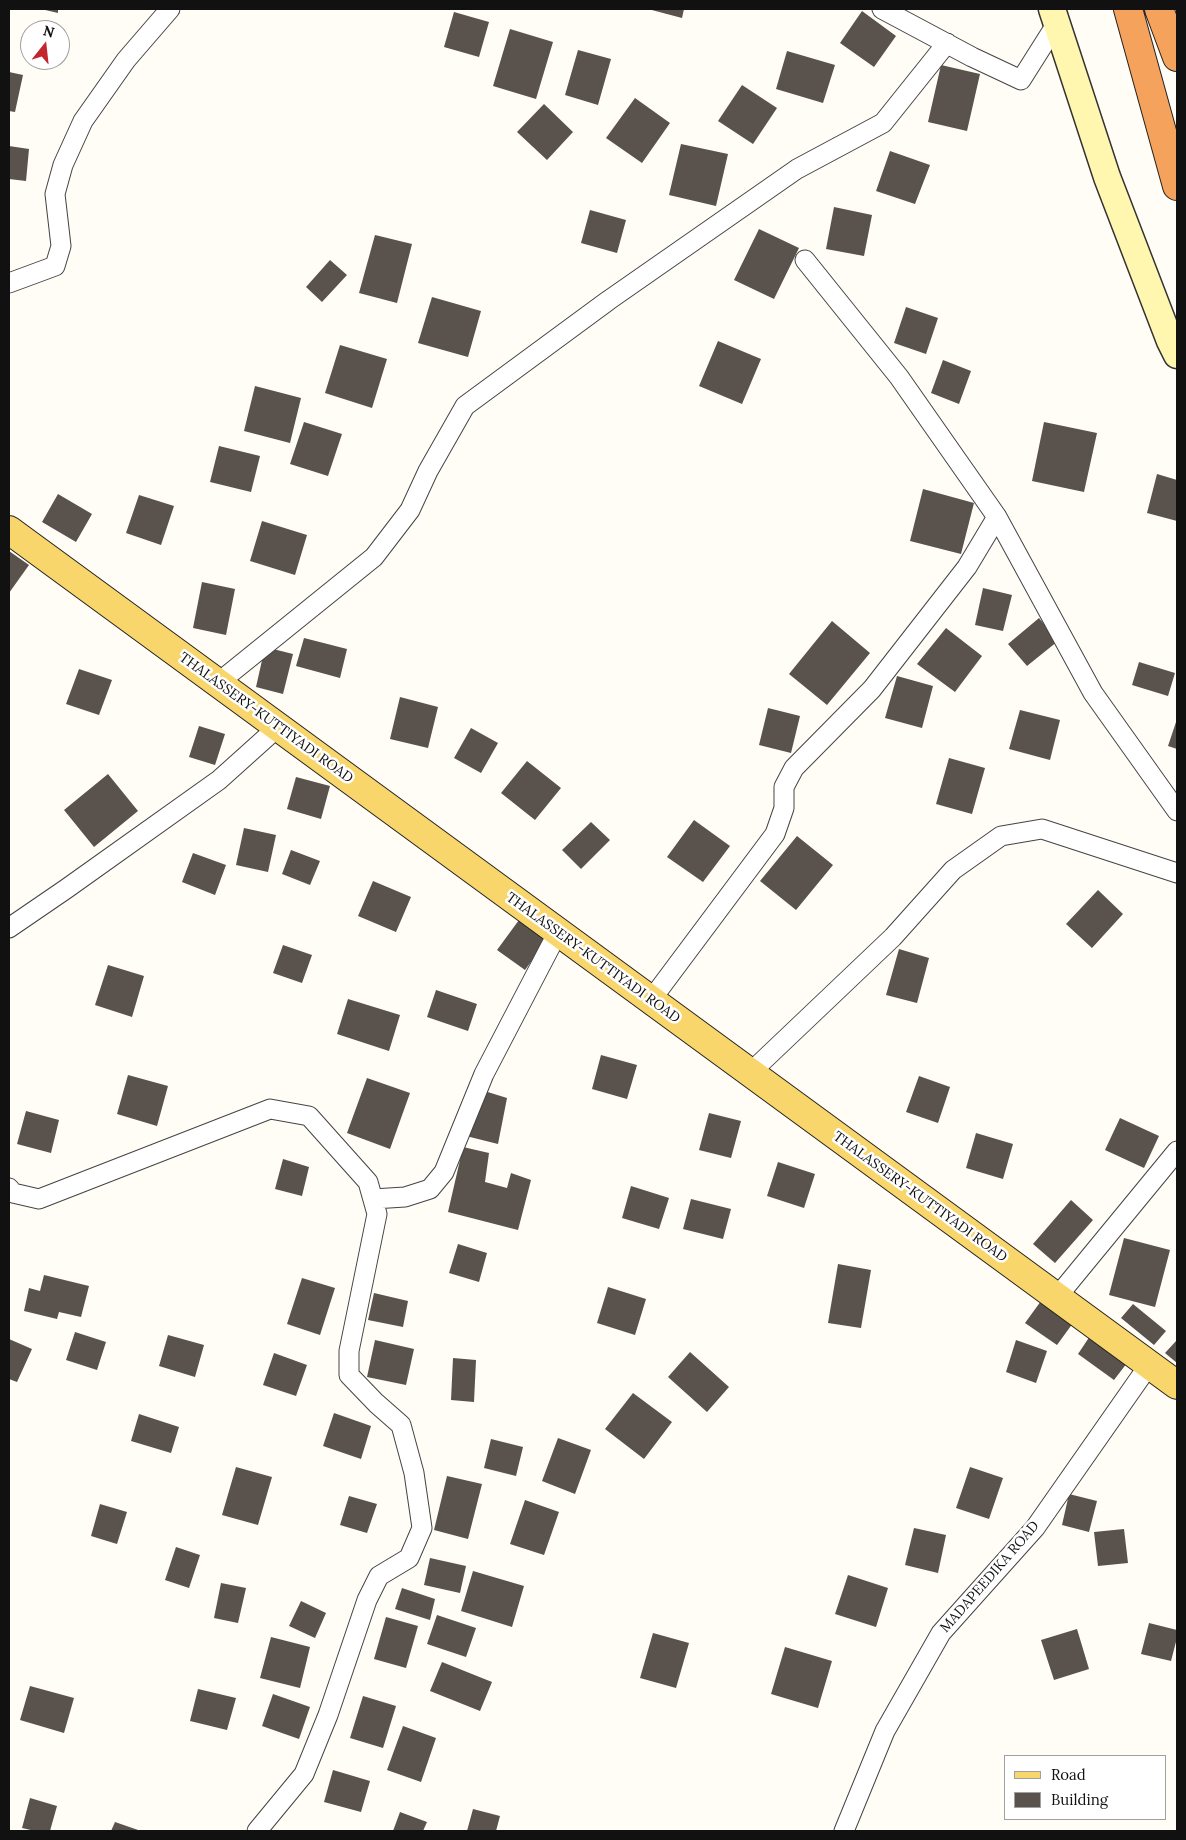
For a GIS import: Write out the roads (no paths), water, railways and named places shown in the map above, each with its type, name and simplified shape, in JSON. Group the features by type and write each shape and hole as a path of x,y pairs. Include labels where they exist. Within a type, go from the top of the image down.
{"highway":[{"path":"1128,9 1177,186"},
{"path":"1159,9 1177,57"}],"main road":[{"name":"THALASSERY-KUTTIYADI ROAD","path":"9,530 1177,1385"}],"street":[{"path":"9,283 55,266 61,246 55,194 63,164 83,121 126,60 170,9"},
{"path":"882,9 1021,80 1054,16"},
{"path":"1054,16 1107,176 1177,355"},
{"path":"218,683 374,557 410,510 428,471 465,406 609,300 797,169 883,123 947,43"},
{"path":"805,260 899,377 996,517 1093,693 1177,811"},
{"path":"651,1000 775,834 784,808 784,787 794,768 872,689 968,566 996,517"},
{"path":"9,928 218,780 278,727"},
{"path":"750,1073 893,937 953,870 1002,836 1042,829 1177,874"},
{"path":"373,1199 405,1197 430,1188 444,1172 484,1074 558,932"},
{"path":"9,1188 13,1192 39,1199 270,1108 309,1116 368,1182 377,1214 349,1351 349,1374 376,1403 401,1425 414,1473 422,1528 409,1558 378,1576 367,1600 331,1706 304,1774 257,1831"},
{"path":"1057,1297 1177,1151"},
{"name":"MADAPEEDIKA ROAD","path":"844,1831 885,1731 940,1633 1035,1528 1149,1365"}]}
